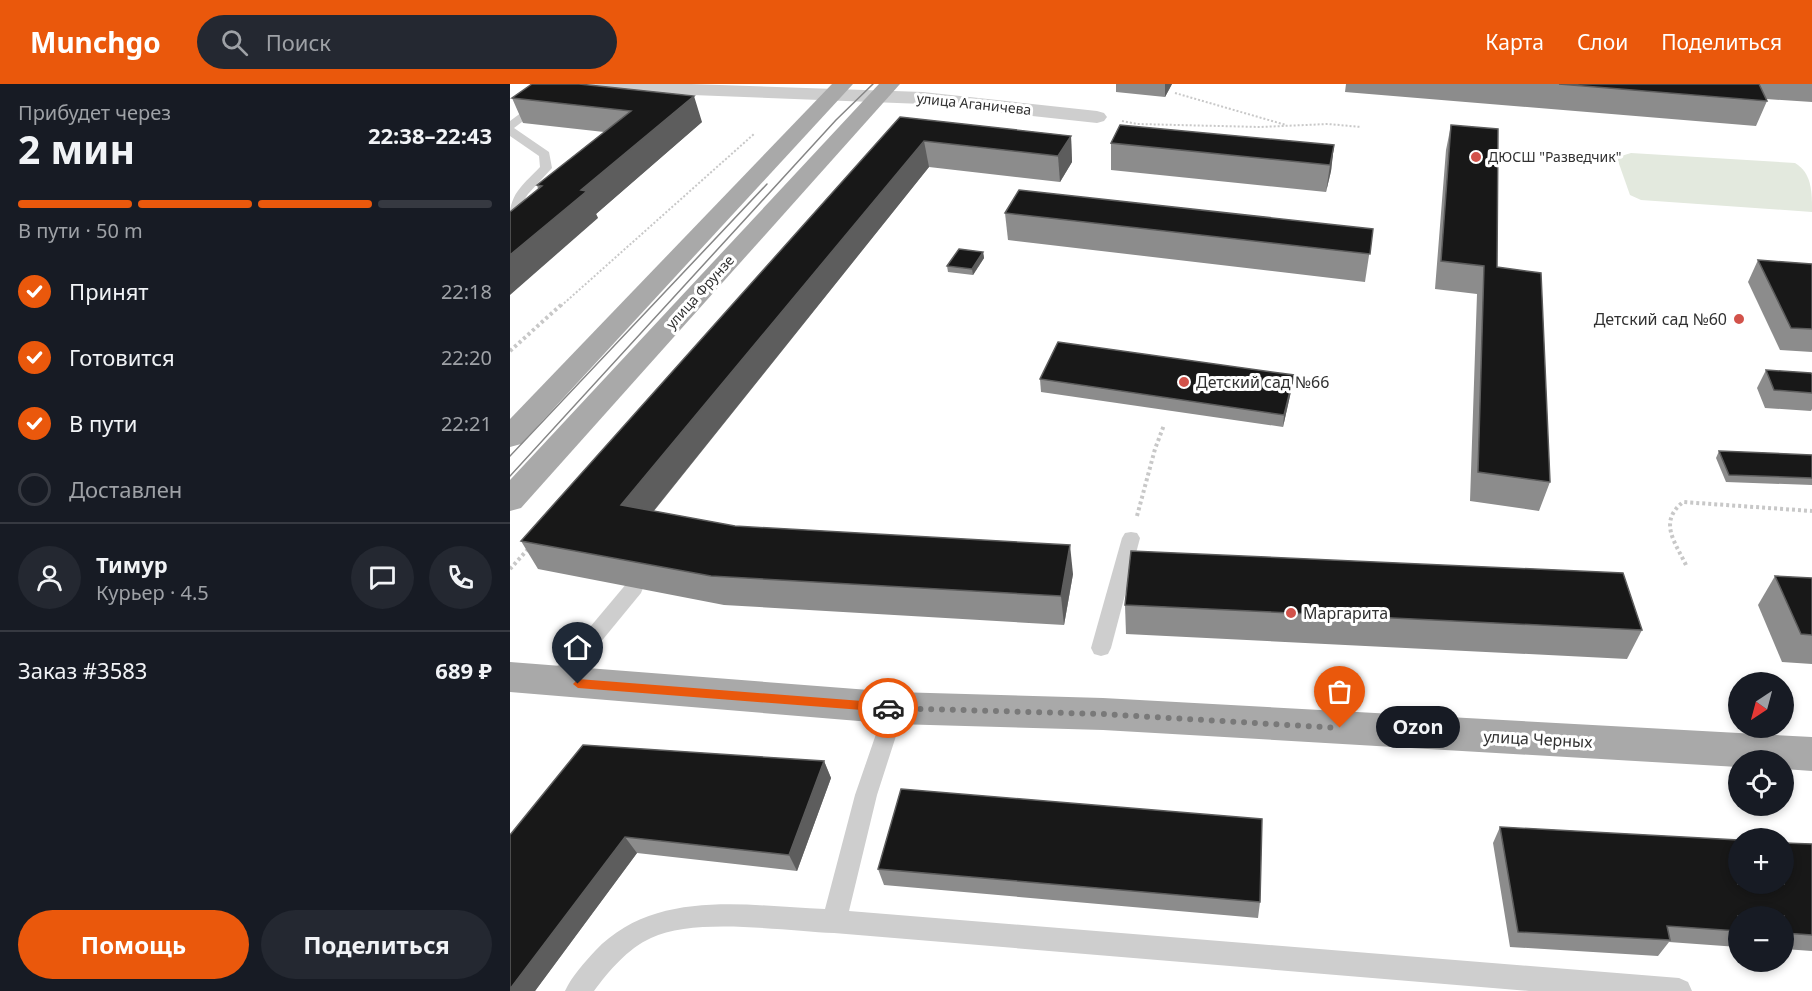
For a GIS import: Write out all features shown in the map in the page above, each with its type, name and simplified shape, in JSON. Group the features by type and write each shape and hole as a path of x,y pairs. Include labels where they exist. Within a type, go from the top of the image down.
{"main road":[{"path":"510,437 836,90"},
{"name":"улица Фрунзе","path":"510,500 883,90"},
{"name":"улица Черных","path":"510,678 895,708 1102,714 1812,754"}],"street":[{"name":"улица Аганичева","path":"562,84 756,89 800,95 836,90 883,90 923,98 1097,117"}],"lane":[{"path":"510,126 567,84"},
{"path":"510,131 545,155 546,168 524,192 510,212"},
{"path":"1101,648 1131,538"},
{"path":"556,682 634,588"},
{"path":"834,921 866,795 895,708"},
{"path":"578,991 597,965 621,943 644,928 676,918 834,921 1679,991"}],"path":[{"path":"1175,93 1289,126"},
{"path":"510,351 800,95"},
{"path":"1097,117 1137,124 1289,126 1328,124 1361,127"},
{"path":"1131,538 1155,449 1164,425"},
{"path":"1686,565 1669,525 1668,516 1683,502 1812,511"},
{"path":"510,569 534,543"}],"shaded area":[{"path":"1631,153 1795,163 1801,167 1808,178 1812,212 1641,200 1630,195 1618,161 1618,157"}],"building":[{"path":"532,84 579,84 694,96 581,190 587,191 510,255 510,212 542,186 537,185 631,111 512,98"},
{"path":"1559,84 1759,84 1767,101"},
{"path":"900,117 1071,136 1058,156 924,141 621,505 735,526 1070,545 1061,596 711,576 521,541"},
{"path":"1120,125 1334,145 1330,165 1111,143"},
{"path":"1451,125 1498,129 1497,267 1541,273 1550,482 1478,472 1484,266 1441,261"},
{"path":"1019,190 1373,229 1370,254 1005,213"},
{"path":"959,249 983,252 972,269 947,266"},
{"path":"1758,260 1812,264 1812,329 1791,328"},
{"path":"1058,342 1294,375 1284,415 1040,379"},
{"path":"1766,370 1811,373 1812,393 1774,390"},
{"path":"1719,451 1812,455 1812,478 1729,475"},
{"path":"1131,551 1623,573 1642,630 1125,605"},
{"path":"1775,576 1812,578 1812,635 1801,634"},
{"path":"583,745 824,761 789,855 625,837 510,989 510,835"},
{"path":"901,789 1262,819 1260,902 878,869"},
{"path":"1500,827 1728,839 1728,894 1794,894 1794,843 1812,844 1812,935 1794,934 1794,906 1728,906 1728,930 1667,926 1670,940 1518,932"}],"tram line":[{"path":"510,476 836,120 873,84"},
{"path":"510,456 767,184"}],"way so far":[{"path":"888,708 1102,714 1340,728"}],"place":[{"name":"ДЮСШ \"Разведчик\"","path":"1476,157"},
{"name":"Детский сад №60","path":"1739,319"},
{"name":"Детский сад №66","path":"1184,382"},
{"name":"Маргарита","path":"1291,613"},
{"name":"Ozon","path":"1340,728"}],"route":[{"path":"578,684 888,708"}]}
